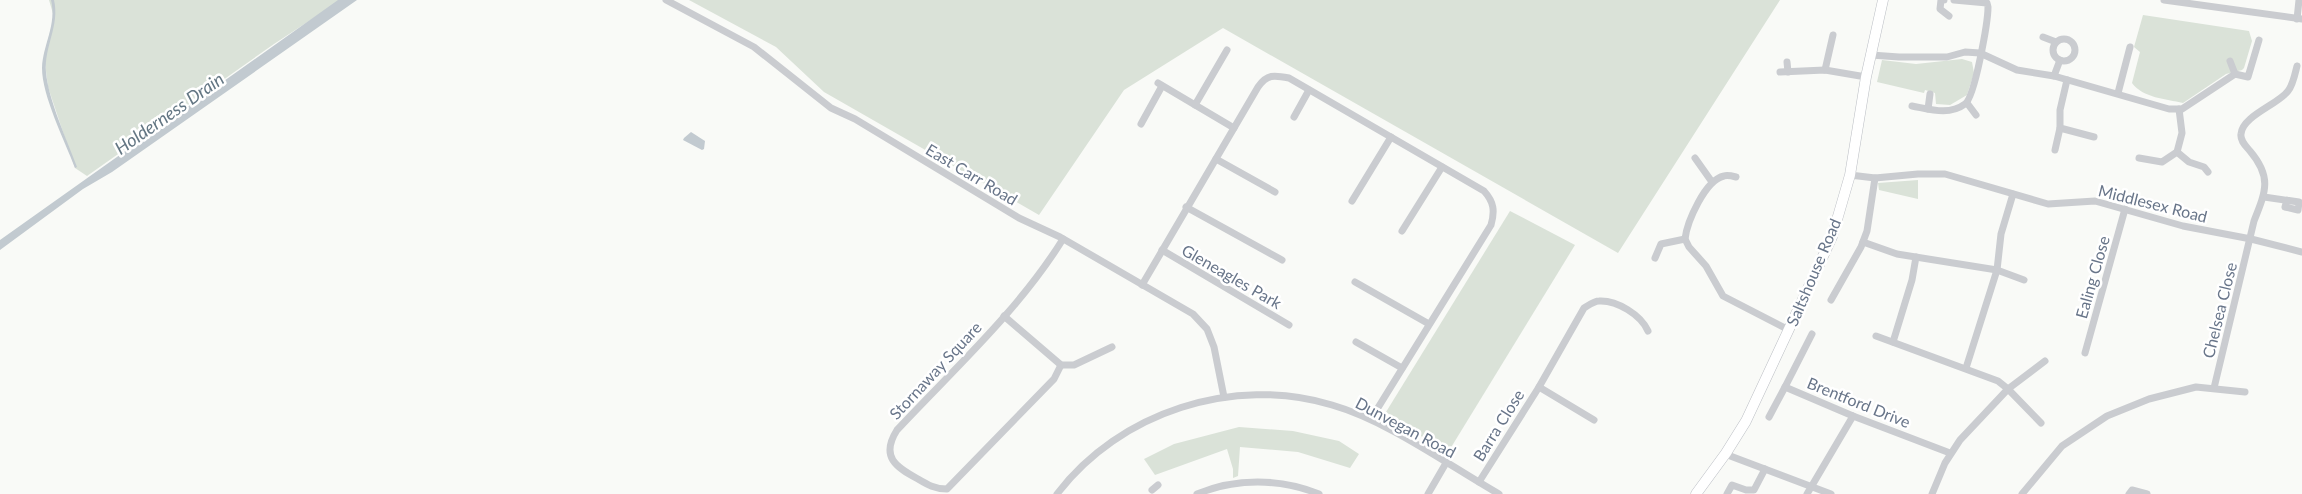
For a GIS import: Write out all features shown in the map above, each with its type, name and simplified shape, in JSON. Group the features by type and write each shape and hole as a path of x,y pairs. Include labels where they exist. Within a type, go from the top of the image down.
{"main road":[{"name":"Saltshouse Road","path":"1696,494 1746,421 1832,237 1850,175 1866,77 1883,0"}],"street":[{"name":"East Carr Road","path":"666,0 754,47 831,108 855,119 1019,218 1063,239 1193,314 1207,328 1214,346 1224,397"},
{"path":"1944,0 1941,0 1940,9 1949,16"},
{"path":"1912,106 1941,111 1957,109 1967,103 1975,84 1988,10 1987,3 1954,0"},
{"path":"2164,0 2190,2 2299,19 2299,0"},
{"path":"2043,37 2056,42"},
{"path":"2062,38 2069,39 2076,48 2071,58 2060,60 2054,52 2056,42 2062,38"},
{"path":"1825,70 1829,39"},
{"path":"1871,55 1947,57 1965,52 1980,53 2017,70 2054,76 2169,109 2179,109 2235,74 2248,77 2259,40"},
{"path":"2118,93 2130,46"},
{"path":"1194,105 1227,50"},
{"path":"2054,76 2060,60"},
{"path":"2230,61 2235,74"},
{"path":"1787,62 1788,72"},
{"path":"2286,200 2264,197 2266,184 2262,166 2243,143 2240,135 2243,128 2255,116 2288,92 2297,66"},
{"path":"1780,72 1825,70 1866,77"},
{"name":"Gleneagles Park","path":"1142,284 1264,78 1274,75 1289,78 1442,167 1484,192 1490,198 1495,212 1492,225 1370,419"},
{"path":"2055,150 2060,128 2060,110 2067,80"},
{"path":"1141,124 1160,85 1234,128"},
{"path":"1294,117 1310,90"},
{"path":"1928,109 1930,94"},
{"path":"1967,103 1976,115"},
{"path":"2139,158 2162,162 2177,152 2182,133 2179,109"},
{"path":"2060,128 2094,137"},
{"path":"1352,201 1391,137"},
{"path":"2177,152 2189,162 2204,167 2208,172"},
{"path":"1695,158 1712,182"},
{"path":"1216,159 1276,192"},
{"path":"1402,231 1442,167"},
{"name":"Middlesex Road","path":"1850,175 1875,178 1918,174 1945,174 2048,204 2095,201 2183,226 2250,239 2302,252"},
{"path":"1736,177 1724,176 1712,182 1695,208 1685,240 1706,266 1723,296 1789,330"},
{"path":"1831,300 1867,232 1875,178"},
{"path":"1966,368 1997,270 2001,234 2012,194"},
{"name":"Chelsea Close","path":"2214,388 2254,220 2264,197"},
{"path":"1186,207 1282,260"},
{"name":"Ealing Close","path":"2085,352 2126,209"},
{"name":"Stornaway Square","path":"1061,365 1054,379 947,489 937,490 898,468 890,452 893,437 897,430 1004,316 1047,265 1063,239"},
{"path":"1655,258 1661,244 1685,240"},
{"path":"1863,242 1897,254 1997,270 2024,280"},
{"name":"Gleneagles Park","path":"1162,250 1289,325"},
{"path":"1893,342 1912,280 1916,257"},
{"path":"1355,282 1429,324"},
{"path":"1539,387 1584,308 1596,301 1615,303 1644,322 1648,332"},
{"path":"1004,316 1061,365 1074,365 1109,349 1102,342"},
{"name":"Brentford Drive","path":"1812,334 1785,387 1853,416 1950,453"},
{"path":"1876,336 1998,381 2041,422"},
{"path":"1356,342 1402,368"},
{"path":"1932,494 1950,453 2008,389 2046,361"},
{"name":"Barra Close","path":"1478,482 1539,387 1594,420"},
{"path":"1769,418 1785,387"},
{"path":"2022,494 2062,446 2107,416 2149,399 2196,387 2245,392"},
{"name":"Dunvegan Road","path":"1057,494 1087,461 1153,416 1190,404 1224,397 1259,395 1314,400 1332,404 1370,419 1499,494"},
{"path":"1808,494 1853,416"},
{"path":"1725,454 1831,494"},
{"path":"1428,494 1446,463"},
{"path":"1727,494 1732,486 1754,490 1765,469"},
{"path":"1197,494 1211,488 1256,481 1301,487 1319,494"},
{"path":"1152,490 1158,485"},
{"path":"2130,492 2147,494"}],"shaded area":[{"path":"49,0 341,0 274,44 87,176 75,168 48,87 44,55 54,17"},
{"path":"51,0 54,0 55,19 47,53 47,83 77,167 75,168 50,105 43,79 43,59 52,18"},
{"path":"338,0 357,0 112,172 83,189 0,250 0,240"},
{"path":"689,0 1780,0 1618,253 1223,28 1124,90 1039,215 824,92 776,47"},
{"path":"2143,15 2249,31 2252,41 2244,68 2226,74 2183,103 2142,92 2132,83 2140,52 2134,47"},
{"path":"1962,59 1972,62 1974,73 1967,95 1950,105 1936,104 1935,93 1925,90 1924,93 1877,82 1882,60 1916,64"},
{"path":"691,132 705,141 704,149 702,150 683,140"},
{"path":"1918,180 1918,199 1879,190 1878,183"},
{"path":"1510,211 1575,245 1447,454 1386,412"},
{"path":"1239,427 1293,431 1339,441 1359,454 1350,468 1298,452 1240,447 1238,476 1233,478 1233,469 1227,449 1155,475 1144,459 1174,444"}],"water label":[{"name":"Holderness Drain","path":"169,113"}]}
